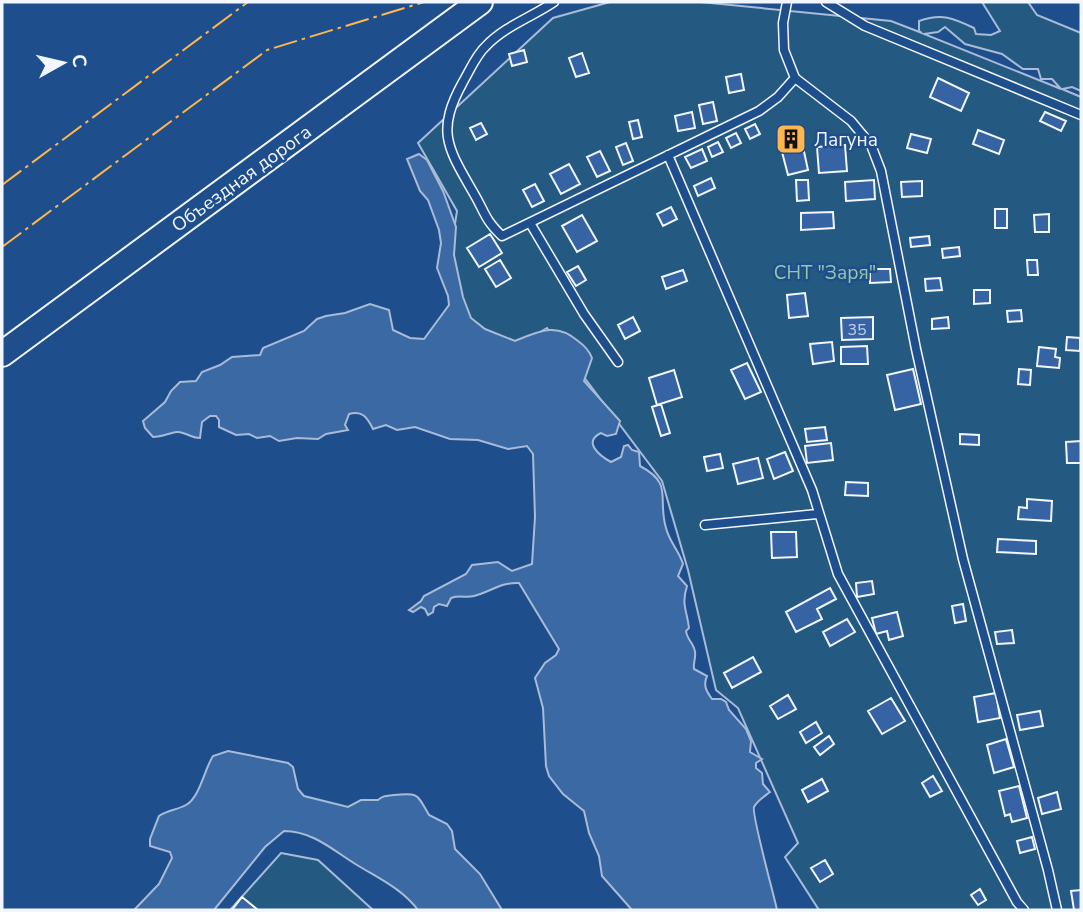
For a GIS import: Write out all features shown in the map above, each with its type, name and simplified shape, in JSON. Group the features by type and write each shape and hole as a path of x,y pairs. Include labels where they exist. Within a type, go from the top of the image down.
{"main road":[{"name":"Объездная дорога","path":"2,354 480,2"}],"lane":[{"path":"554,2 499,34 484,47 454,99 447,127 449,145 456,163 488,222 502,236 760,111 779,97 795,78"},
{"path":"787,2 783,23 785,50 795,78 851,121 871,145 881,172 916,349 963,559 1057,910"},
{"path":"826,2 865,26 1081,115"},
{"path":"668,155 812,490 817,514 838,574 1017,902 1024,910"},
{"path":"530,223 584,314 618,362"},
{"path":"705,525 817,514"}],"green space":[{"name":"СНТ \"Заря\"","path":"610,2 700,2 891,21 922,33 919,31 919,21 934,17 947,18 974,28 976,34 991,35 1000,31 982,2 1028,2 1037,15 1081,33 1081,91 1072,87 1062,89 1081,97 1081,910 819,910 785,857 798,843 738,708 716,690 688,570 662,481 547,328 509,350 461,325 447,276 457,211 418,143 553,18","holes":["945,27 965,44 1002,54 1023,69 1038,69 1041,79 1052,79 1061,89 924,34 938,32"]},
{"path":"281,853 318,860 373,910 230,910"}],"shaded area":[{"path":"419,154 427,160 443,191 456,227 454,255 463,297 471,318 485,329 515,341 555,330 570,335 583,345 592,358 584,381 620,421 616,434 607,436 601,433 593,440 595,449 611,462 621,457 624,446 628,445 639,452 640,466 651,473 661,485 666,528 683,564 678,576 687,586 684,603 689,628 686,631 694,649 694,669 707,676 705,685 710,696 712,699 726,702 729,710 746,729 751,741 750,752 762,759 756,763 756,768 762,773 763,784 770,792 755,805 754,813 777,910 632,910 602,876 599,856 589,833 584,811 563,794 549,776 546,766 543,708 535,678 559,649 519,583 501,586 474,596 451,598 447,606 439,604 428,615 421,607 413,612 409,610 424,596 466,574 472,565 498,562 512,571 532,564 535,517 533,454 527,446 508,449 478,440 450,439 415,427 397,430 386,425 373,429 366,418 357,413 349,414 345,425 348,430 326,434 318,439 279,441 270,436 257,438 249,434 236,435 219,427 216,416 210,416 202,422 200,438 180,432 153,437 145,428 143,421 165,402 180,382 196,381 202,372 232,357 260,355 263,348 304,331 317,319 326,316 345,313 370,304 389,310 393,330 410,338 424,339 449,305 437,268 441,243 439,230 428,200 420,191 407,159"},
{"path":"228,751 288,763 293,767 298,789 304,796 348,807 361,800 378,800 387,796 409,794 417,796 429,815 447,824 452,831 455,849 480,874 502,910 418,910 398,890 323,843 304,834 284,831 265,847 214,910 134,910 159,884 172,858 170,852 150,846 159,816 191,801 213,756"}],"building":[{"path":"524,50 527,62 512,66 509,54"},
{"path":"582,53 589,73 576,77 569,58"},
{"path":"741,74 744,90 729,93 726,77"},
{"path":"938,78 969,93 961,111 930,97"},
{"path":"713,102 717,121 703,124 699,105"},
{"path":"692,112 695,128 678,131 675,116"},
{"path":"1045,112 1066,121 1061,131 1040,121"},
{"path":"638,120 642,137 633,139 629,122"},
{"path":"481,123 487,134 476,140 470,128"},
{"path":"755,124 760,134 750,139 745,129"},
{"name":"Лагуна","path":"799,127 804,146 783,152 778,132"},
{"path":"978,130 1004,140 999,154 973,144"},
{"path":"736,133 741,143 731,148 726,138"},
{"path":"911,134 931,139 927,153 907,148"},
{"path":"718,142 723,152 712,157 708,147"},
{"path":"626,143 633,161 623,165 616,147"},
{"path":"845,145 847,171 819,173 817,147"},
{"path":"803,147 808,170 788,175 782,152"},
{"path":"702,149 707,161 691,168 685,157"},
{"path":"600,151 610,171 597,177 587,157"},
{"path":"569,164 580,184 561,194 550,174"},
{"path":"711,178 715,188 698,196 694,186"},
{"path":"796,180 808,180 809,200 797,201"},
{"path":"874,180 875,199 846,201 845,182"},
{"path":"922,181 922,196 902,197 901,182"},
{"path":"535,184 544,201 532,207 523,190"},
{"path":"671,207 677,219 663,226 657,214"},
{"path":"995,209 1007,209 1007,228 995,228"},
{"path":"833,212 834,228 801,230 801,213"},
{"path":"1049,214 1049,232 1035,232 1034,215"},
{"path":"582,215 597,241 577,252 562,226"},
{"path":"490,234 502,253 479,267 467,248"},
{"path":"929,236 930,245 911,247 910,238"},
{"path":"959,247 960,256 943,258 942,249"},
{"path":"500,260 511,278 496,287 485,269"},
{"path":"1027,260 1037,260 1038,275 1028,275"},
{"path":"578,266 586,280 576,286 567,272"},
{"path":"870,269 890,269 891,282 870,283"},
{"path":"683,270 687,281 666,289 662,277"},
{"path":"940,278 942,290 926,291 925,279"},
{"path":"974,290 990,290 990,303 974,304"},
{"path":"805,293 808,316 789,318 787,295"},
{"path":"1021,310 1022,321 1008,322 1007,311"},
{"path":"633,317 640,331 625,339 618,325"},
{"path":"873,317 873,339 842,340 841,318"},
{"path":"948,317 949,328 932,329 932,319"},
{"path":"1067,337 1080,338 1080,351 1066,350"},
{"path":"832,342 834,361 813,364 810,344"},
{"path":"867,346 868,364 841,364 841,347"},
{"path":"1039,347 1056,349 1055,357 1060,358 1059,368 1037,366"},
{"path":"747,363 761,392 745,399 731,370"},
{"path":"913,369 921,404 895,410 887,375"},
{"path":"1019,369 1031,370 1030,385 1018,384"},
{"path":"674,370 682,397 657,405 649,378"},
{"path":"661,404 670,433 661,436 652,407"},
{"path":"825,427 827,440 807,442 805,429"},
{"path":"960,434 979,435 979,445 960,444"},
{"path":"1081,441 1081,463 1067,463 1066,442"},
{"path":"831,443 833,460 807,463 805,446"},
{"path":"785,452 793,471 774,479 767,459"},
{"path":"720,454 723,468 707,471 704,457"},
{"path":"758,458 763,478 738,484 733,464"},
{"path":"846,482 868,483 868,496 845,495"},
{"path":"1027,499 1052,501 1051,521 1018,519 1019,507 1027,508"},
{"path":"771,532 796,532 797,557 772,558"},
{"path":"998,539 1036,541 1036,554 997,552"},
{"path":"872,581 874,594 857,597 856,583"},
{"path":"830,588 836,599 817,609 822,619 796,632 786,612"},
{"path":"963,604 966,621 955,623 952,606"},
{"path":"897,612 903,636 889,640 887,631 876,634 872,618"},
{"path":"847,619 855,632 830,646 823,632"},
{"path":"1012,630 1014,643 997,644 995,632"},
{"path":"753,657 761,672 732,688 724,673"},
{"path":"996,693 1000,718 978,722 974,697"},
{"path":"788,695 796,709 778,719 770,706"},
{"path":"891,698 905,721 882,734 868,711"},
{"path":"1040,711 1043,726 1020,730 1017,715"},
{"path":"816,722 822,733 806,743 800,732"},
{"path":"829,736 834,744 820,755 814,747"},
{"path":"1006,739 1014,767 994,773 987,745"},
{"path":"933,776 942,791 930,797 922,783"},
{"path":"822,779 828,791 808,802 802,790"},
{"path":"1019,786 1027,818 1012,822 1010,814 1005,816 999,791"},
{"path":"1057,792 1061,809 1042,814 1038,798"},
{"path":"1032,837 1035,849 1020,853 1017,841"},
{"path":"825,860 833,874 820,882 811,868"},
{"path":"980,889 986,900 978,905 971,895"},
{"path":"1081,890 1081,910 1074,910 1071,891"},
{"path":"242,897 258,910 232,910"}],"power":[{"path":"2,185 248,2"},
{"path":"2,247 267,50 424,2"}],"place":[{"name":"Лагуна","path":"791,139"}]}
